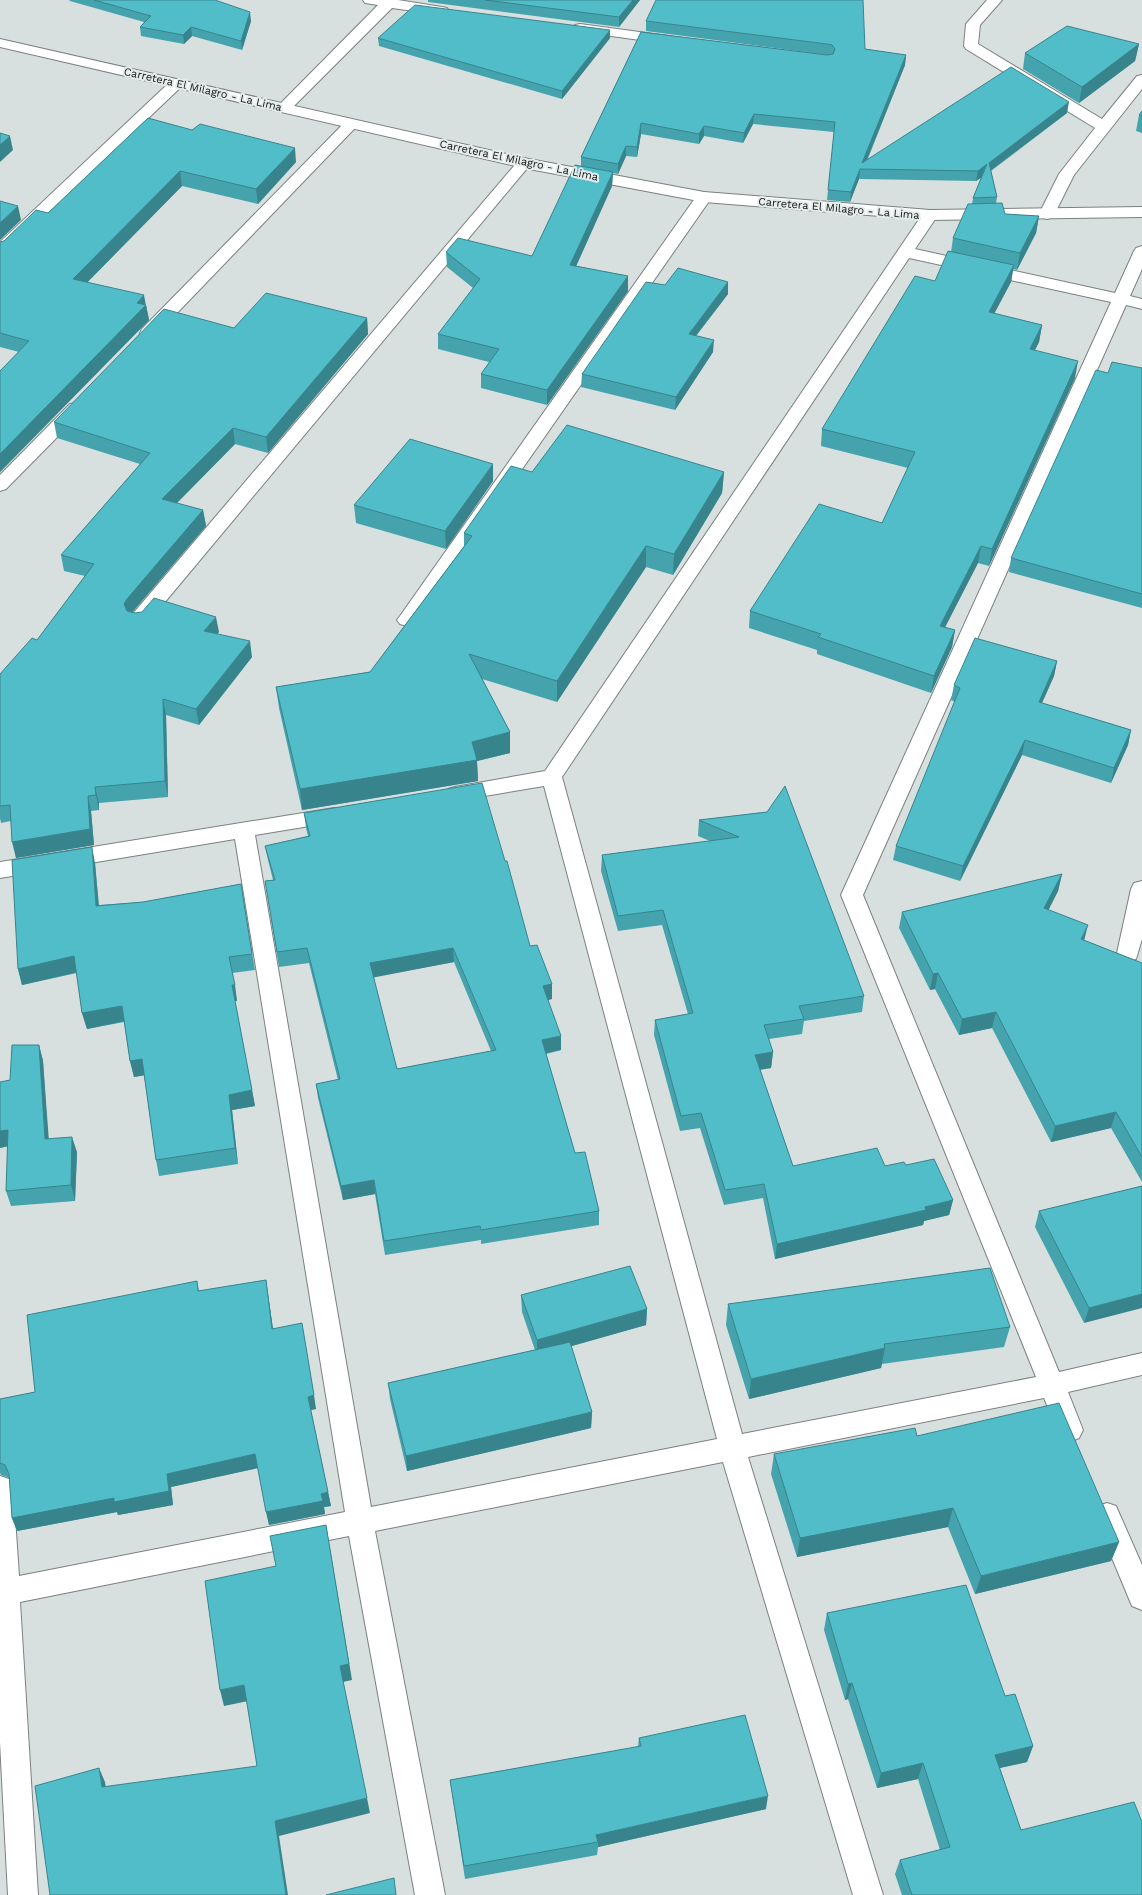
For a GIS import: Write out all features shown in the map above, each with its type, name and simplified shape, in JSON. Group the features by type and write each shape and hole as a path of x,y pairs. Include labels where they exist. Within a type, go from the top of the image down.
{"street":[{"path":"370,0 457,13"},
{"path":"995,0 973,24 971,46 1104,127"},
{"path":"284,108 389,2"},
{"path":"567,27 685,42"},
{"name":"Carretera El Milagro - La Lima","path":"0,43 177,82 351,124 524,163 704,197 930,215 1142,212"},
{"path":"1047,214 1067,174 1142,79"},
{"path":"0,251 177,82"},
{"path":"139,342 351,124"},
{"path":"138,621 524,163"},
{"path":"407,620 704,197"},
{"path":"436,797 552,777 930,215"},
{"path":"1079,1451 852,895 1119,299 1142,251"},
{"path":"906,252 1142,304"},
{"path":"0,485 89,394"},
{"path":"552,777 732,1447 868,1895"},
{"path":"0,870 352,812"},
{"path":"244,830 360,1522 430,1895"},
{"path":"1128,953 1142,889"},
{"path":"3,1592 1051,1384 1142,1364"},
{"path":"0,1488 3,1592 23,1895"},
{"path":"1098,1495 1142,1597"}],"building":[{"path":"94,0 215,0 250,12 241,41 191,27 183,35 140,27 151,16"},
{"path":"485,0 633,0 619,17"},
{"path":"656,0 863,0 865,49 906,55 862,163 1011,67 1069,102 989,163 997,197 973,198 987,164 978,171 860,169 851,192 828,190 835,122 754,114 744,133 704,126 699,134 641,123 637,147 626,146 618,164 581,157 641,32 827,55 833,54 835,49 832,45 827,44 646,21"},
{"path":"415,5 610,30 562,91 378,38"},
{"path":"1067,26 1139,44 1082,87 1025,53"},
{"path":"148,118 192,130 200,124 295,148 256,189 180,171 73,279 144,295 137,303 146,305 0,454 0,371 29,341 0,333 0,242 4,241 36,210 48,213"},
{"path":"0,133 10,136 0,145"},
{"path":"575,165 613,172 570,265 628,276 547,390 481,374 499,349 438,334 480,279 446,252 458,238 532,256"},
{"path":"0,201 18,206 0,223"},
{"path":"1002,203 1005,214 1039,216 1020,253 953,238 968,204"},
{"path":"948,251 1014,265 989,312 1042,325 1030,349 1078,361 992,549 981,546 940,626 955,630 934,676 818,637 821,634 750,611 819,504 882,523 915,452 822,429 915,276 935,281"},
{"path":"678,268 728,282 689,334 714,340 676,397 582,374 646,282 665,285"},
{"path":"266,293 367,318 266,437 233,428 162,499 203,510 124,604 127,611 135,613 142,612 154,598 216,617 204,631 250,641 196,709 163,699 165,781 95,787 96,795 88,796 90,829 12,842 10,805 0,806 0,674 32,638 37,640 94,564 61,555 150,453 54,422 164,309 234,328"},
{"path":"1112,362 1142,368 1142,594 1011,558 1096,370 1108,373"},
{"path":"567,425 724,472 674,554 646,546 557,681 469,654 510,732 472,742 477,760 300,789 276,687 370,672 472,536 464,533 511,466 532,472"},
{"path":"410,439 493,464 445,531 354,505"},
{"path":"975,638 1057,661 1039,702 1131,730 1114,768 1025,740 963,866 896,846 960,688 954,685"},
{"path":"482,783 505,861 507,861 530,946 537,945 552,984 543,986 561,1036 542,1040 575,1153 585,1152 599,1211 481,1230 480,1226 384,1241 374,1180 341,1186 316,1084 340,1079 307,948 277,952 265,881 275,880 265,846 310,836 304,813","holes":["453,948 496,1050 397,1069 370,963"]},
{"path":"785,786 864,996 799,1006 804,1019 764,1025 773,1052 755,1055 793,1166 877,1148 885,1166 904,1162 906,1165 934,1159 953,1200 925,1207 926,1210 777,1244 764,1184 725,1190 701,1113 681,1116 655,1020 693,1013 663,910 618,916 602,855 739,837 699,820 767,812"},
{"path":"92,847 96,906 143,902 241,884 252,954 229,957 235,985 232,985 252,1090 229,1095 235,1148 156,1160 142,1059 130,1061 122,1006 82,1013 74,956 18,969 12,860"},
{"path":"1062,874 1044,908 1088,925 1081,939 1142,963 1142,1157 1116,1112 1055,1126 996,1012 962,1019 938,973 933,974 902,912"},
{"path":"12,1045 39,1045 45,1139 72,1137 71,1185 6,1191 8,1130 0,1131 0,1082 10,1080"},
{"path":"1142,1186 1142,1294 1089,1308 1039,1211"},
{"path":"630,1266 647,1309 537,1340 521,1295"},
{"path":"990,1268 1010,1327 884,1344 885,1348 751,1379 728,1304"},
{"path":"266,1280 272,1329 302,1323 314,1395 308,1397 328,1492 321,1494 323,1501 266,1512 255,1454 167,1474 169,1491 114,1502 114,1498 12,1518 9,1474 5,1465 0,1463 0,1399 35,1392 27,1315 197,1281 198,1291"},
{"path":"570,1342 592,1412 406,1456 388,1383"},
{"path":"1059,1403 1119,1542 981,1576 953,1508 800,1538 774,1454 915,1428 917,1436"},
{"path":"326,1525 349,1664 340,1666 367,1798 275,1821 286,1895 50,1895 35,1786 99,1768 102,1787 257,1766 244,1685 220,1690 205,1581 276,1566 270,1536"},
{"path":"966,1585 1005,1696 1015,1694 1033,1746 995,1755 1021,1830 1134,1802 1142,1822 1142,1895 912,1895 900,1860 950,1847 923,1763 881,1773 852,1683 848,1684 827,1613"},
{"path":"745,1715 768,1796 596,1835 598,1842 464,1866 450,1780 641,1746 639,1738"},
{"path":"394,1878 396,1895 326,1895"}]}
